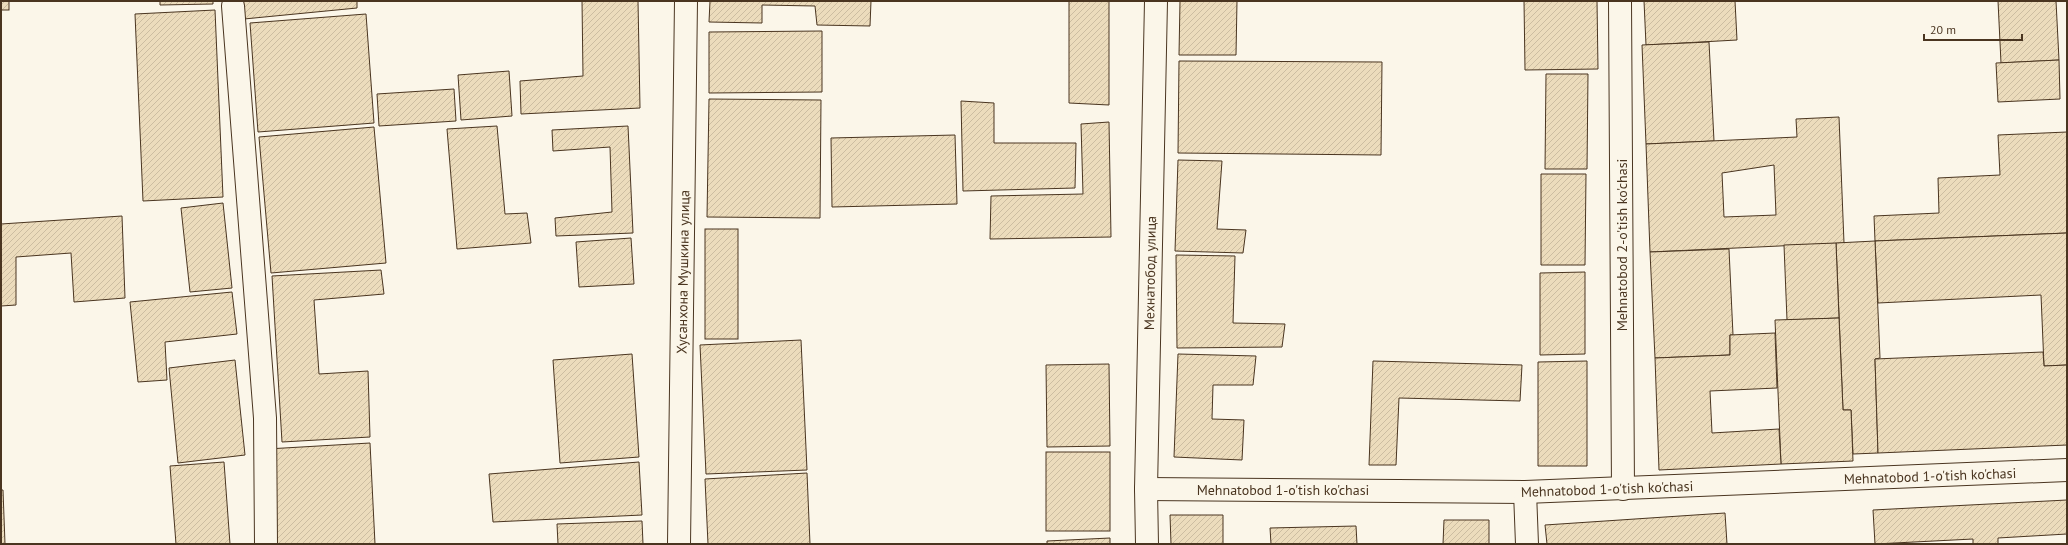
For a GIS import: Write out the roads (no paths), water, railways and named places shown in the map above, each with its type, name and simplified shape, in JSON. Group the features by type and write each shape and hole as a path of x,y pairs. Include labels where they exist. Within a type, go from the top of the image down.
{"street":[{"name":"Хусанхона Мушкина улица","path":"679,544 686,1"},
{"name":"Мехнатобод улица","path":"1147,544 1146,489 1156,1"},
{"name":"Mehnatobod 2-o'tish ko'chasi","path":"1620,1 1623,489"},
{"path":"233,6 266,418 266,544"},
{"name":"Mehnatobod 1-o'tish ko'chasi","path":"1146,489 1525,492 2067,470"},
{"path":"1525,492 1527,544"}]}
